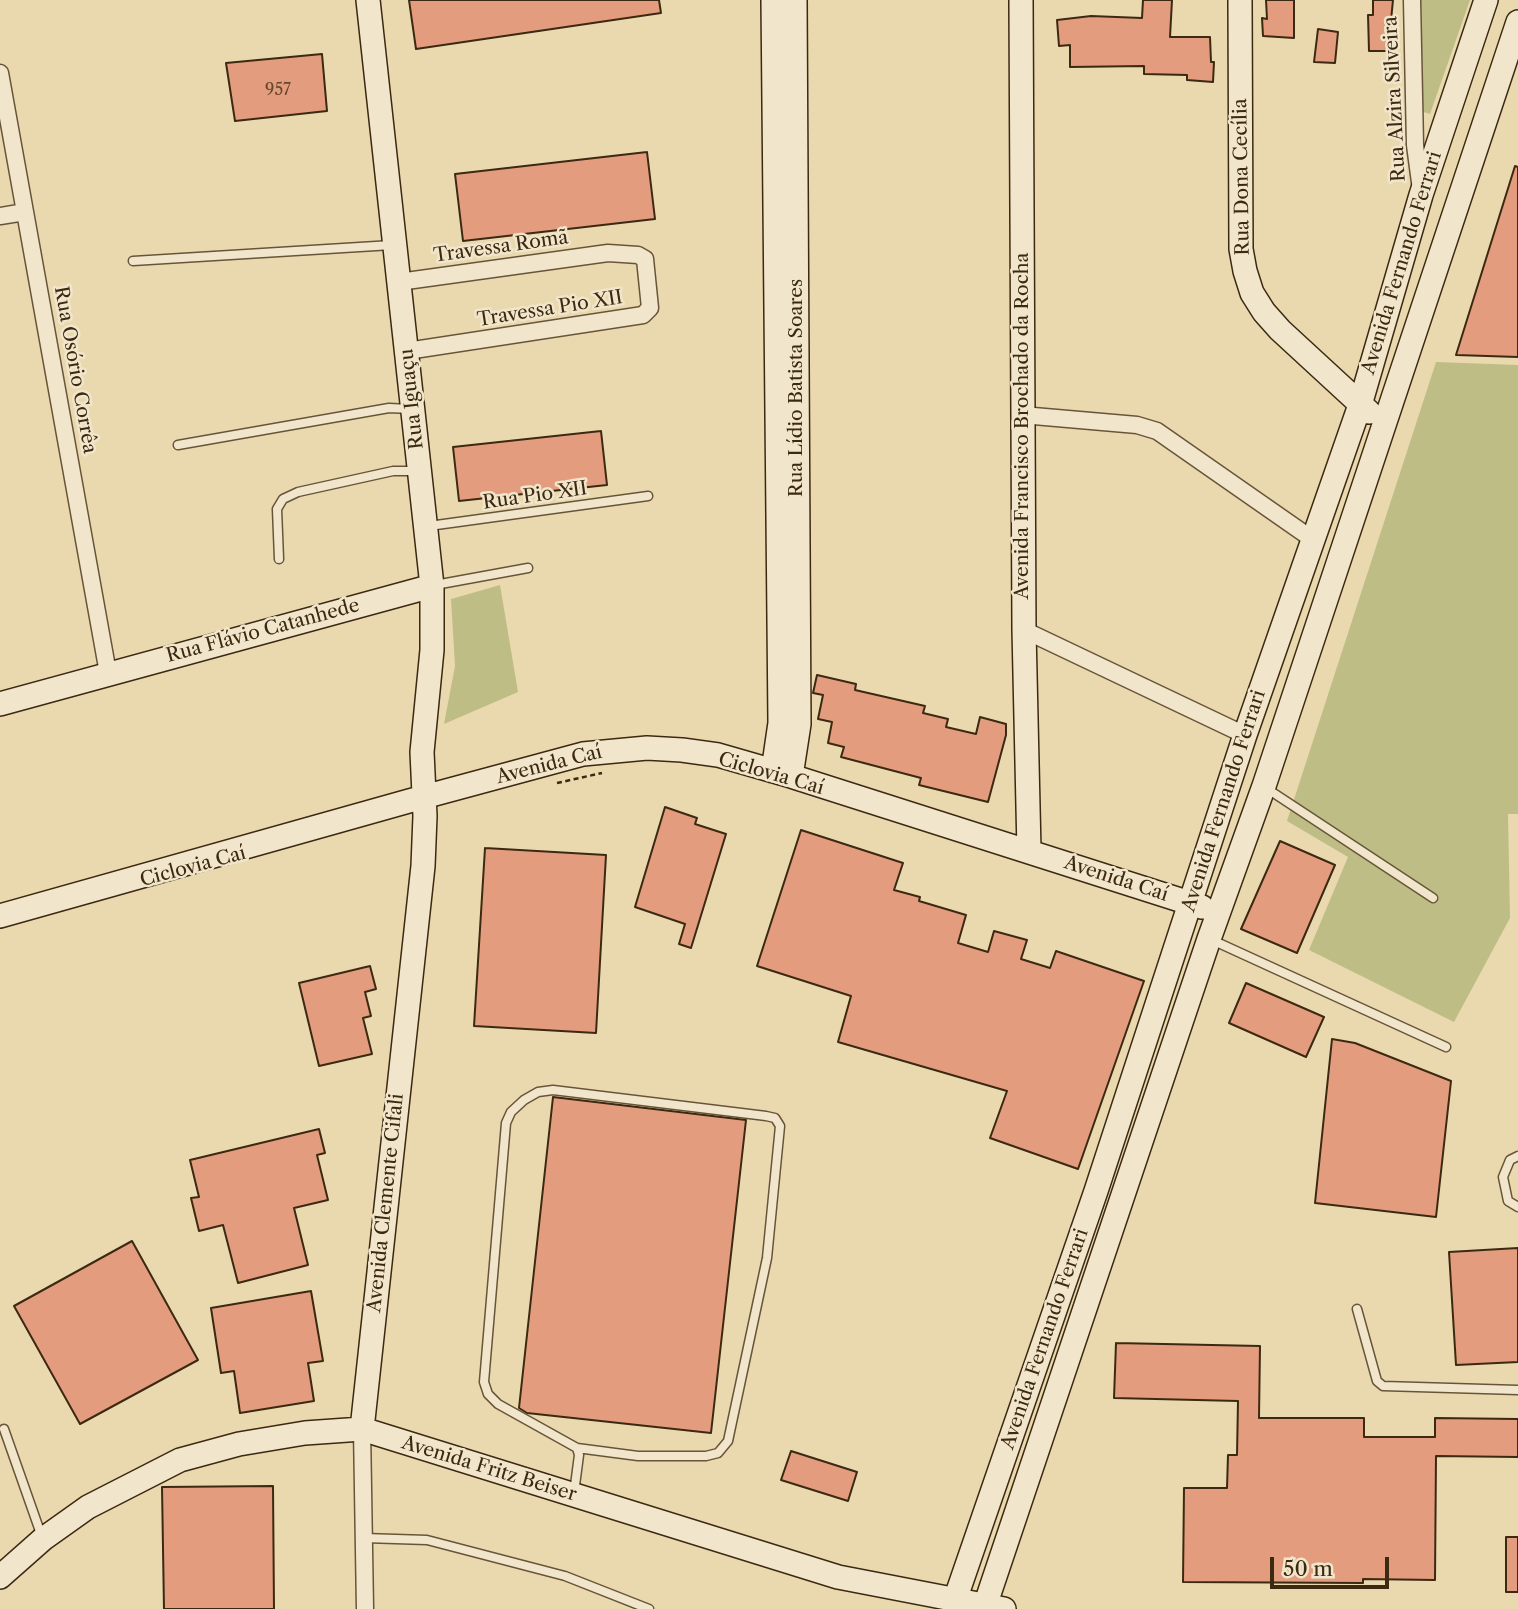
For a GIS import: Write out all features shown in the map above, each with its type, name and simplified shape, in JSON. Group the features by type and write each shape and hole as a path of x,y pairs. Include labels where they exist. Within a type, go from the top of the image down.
{"main road":[{"name":"Rua Iguaçu","path":"368,0 432,586 432,650 422,752 424,798"},
{"name":"Rua Lídio Batista Soares","path":"773,0 784,48 789,648 799,724 782,773"},
{"name":"Rua Lídio Batista Soares","path":"784,48 796,0"},
{"name":"Avenida Francisco Brochado da Rocha","path":"1021,0 1024,630 1029,851"},
{"name":"Rua Dona Cecília","path":"1240,0 1241,249 1252,293 1280,330 1383,424"},
{"name":"Avenida Fernando Ferrari","path":"955,1600 1096,1191 1245,735 1360,405 1421,195 1486,0"},
{"name":"Avenida Fernando Ferrari","path":"994,1608 1044,1432 1209,939 1264,786 1518,22"},
{"name":"Rua Flávio Catanhede","path":"0,704 432,586"},
{"name":"Avenida Caí","path":"0,916 583,754 612,750 682,750 718,755 1029,851 1218,913"},
{"name":"Avenida Clemente Cifali","path":"362,1429 423,866 424,798"},
{"path":"1096,1191 1124,1198"},
{"path":"1017,1422 1044,1432"},
{"name":"Avenida Fritz Beiser","path":"0,1577 43,1539 88,1507 180,1461 239,1444 306,1433 362,1429 838,1577 994,1608"}],"street":[{"name":"Rua Alzira Silveira","path":"1412,0 1415,145 1421,195"},
{"name":"Rua Osório Corrêa","path":"0,73 108,673"},
{"path":"0,216 25,212"},
{"name":"Travessa Romã","path":"399,282 608,253"},
{"name":"Travessa Pio XII","path":"407,351 648,313 650,308 645,259 638,255 608,253"},
{"path":"1022,415 1137,425 1157,431 1312,539"},
{"path":"1024,630 1245,735"},
{"name":"Avenida Clemente Cifali","path":"362,1429 365,1609"}],"lane":[{"path":"133,261 395,245"},
{"path":"178,445 389,408 413,410"},
{"path":"279,559 277,509 283,499 298,492 393,471 420,471"},
{"name":"Rua Pio XII","path":"426,527 648,496"},
{"name":"Rua Flávio Catanhede","path":"432,586 528,568"},
{"path":"1264,786 1433,898"},
{"path":"1209,939 1446,1047"},
{"path":"574,1496 579,1455 577,1448 498,1404 488,1394 484,1382 506,1123 524,1100 538,1092 553,1090 775,1118 780,1126 767,1258 728,1441 718,1453 706,1456 638,1456 577,1448"},
{"path":"1518,1156 1510,1160 1503,1177 1508,1201 1518,1207"},
{"path":"1357,1309 1377,1381 1383,1386 1518,1390"},
{"path":"4,1429 43,1539"},
{"path":"364,1538 427,1540 565,1576 649,1609"}],"path":[{"path":"552,784 602,773"}],"shaded area":[{"path":"1414,0 1470,0 1430,114 1414,109"},
{"path":"1436,362 1518,365 1518,814 1508,814 1510,918 1454,1022 1309,950 1348,857 1287,821"},
{"path":"500,585 518,692 444,724 455,666 451,599"}],"building":[{"path":"409,0 659,0 661,13 416,49"},
{"path":"1143,0 1172,0 1170,37 1210,37 1211,62 1214,62 1213,82 1187,80 1187,75 1144,74 1144,66 1070,67 1070,45 1059,46 1057,20 1091,16 1142,18"},
{"path":"1266,0 1294,0 1294,38 1263,36 1262,18 1267,19"},
{"path":"1373,0 1393,0 1388,51 1369,51 1368,15 1373,15"},
{"path":"1318,29 1338,32 1335,63 1314,62"},
{"path":"322,54 327,111 235,121 226,63"},
{"path":"647,152 655,219 463,241 455,174"},
{"path":"1515,166 1518,167 1518,357 1456,355"},
{"path":"601,431 607,485 459,501 453,447"},
{"path":"817,675 856,684 855,690 925,706 923,713 948,719 946,727 976,734 980,717 1006,724 1006,735 988,802 919,785 921,778 841,757 844,747 828,743 832,722 818,719 823,695 813,693"},
{"path":"665,807 697,818 695,824 726,834 691,948 679,944 685,924 635,907"},
{"path":"801,830 903,863 894,890 920,897 919,901 966,915 958,943 988,952 994,931 1027,940 1021,959 1050,968 1056,951 1144,981 1078,1169 990,1138 1007,1091 838,1042 851,996 757,966"},
{"path":"1280,841 1335,865 1297,953 1241,929"},
{"path":"485,848 606,855 596,1033 474,1026"},
{"path":"370,966 376,989 365,992 371,1016 363,1018 372,1054 319,1066 299,983"},
{"path":"1246,983 1324,1017 1306,1057 1229,1023"},
{"path":"1332,1039 1355,1043 1451,1081 1436,1217 1315,1203"},
{"path":"553,1097 746,1120 711,1433 527,1413 519,1408"},
{"path":"319,1129 325,1153 317,1155 328,1200 294,1208 308,1265 238,1283 223,1225 199,1231 191,1198 199,1197 190,1160"},
{"path":"132,1241 198,1360 80,1424 14,1306"},
{"path":"1518,1248 1518,1362 1456,1365 1449,1252"},
{"path":"311,1291 323,1361 308,1363 314,1401 240,1413 234,1371 221,1373 211,1308"},
{"path":"1116,1343 1260,1346 1259,1418 1364,1418 1364,1437 1435,1437 1435,1418 1518,1419 1518,1457 1436,1456 1435,1580 1363,1579 1363,1583 1183,1582 1184,1488 1227,1488 1228,1455 1237,1455 1238,1401 1114,1398"},
{"path":"791,1451 857,1472 848,1501 781,1480"},
{"path":"273,1486 274,1609 164,1609 162,1487"},
{"path":"1506,1537 1518,1537 1518,1592 1506,1592"}]}
